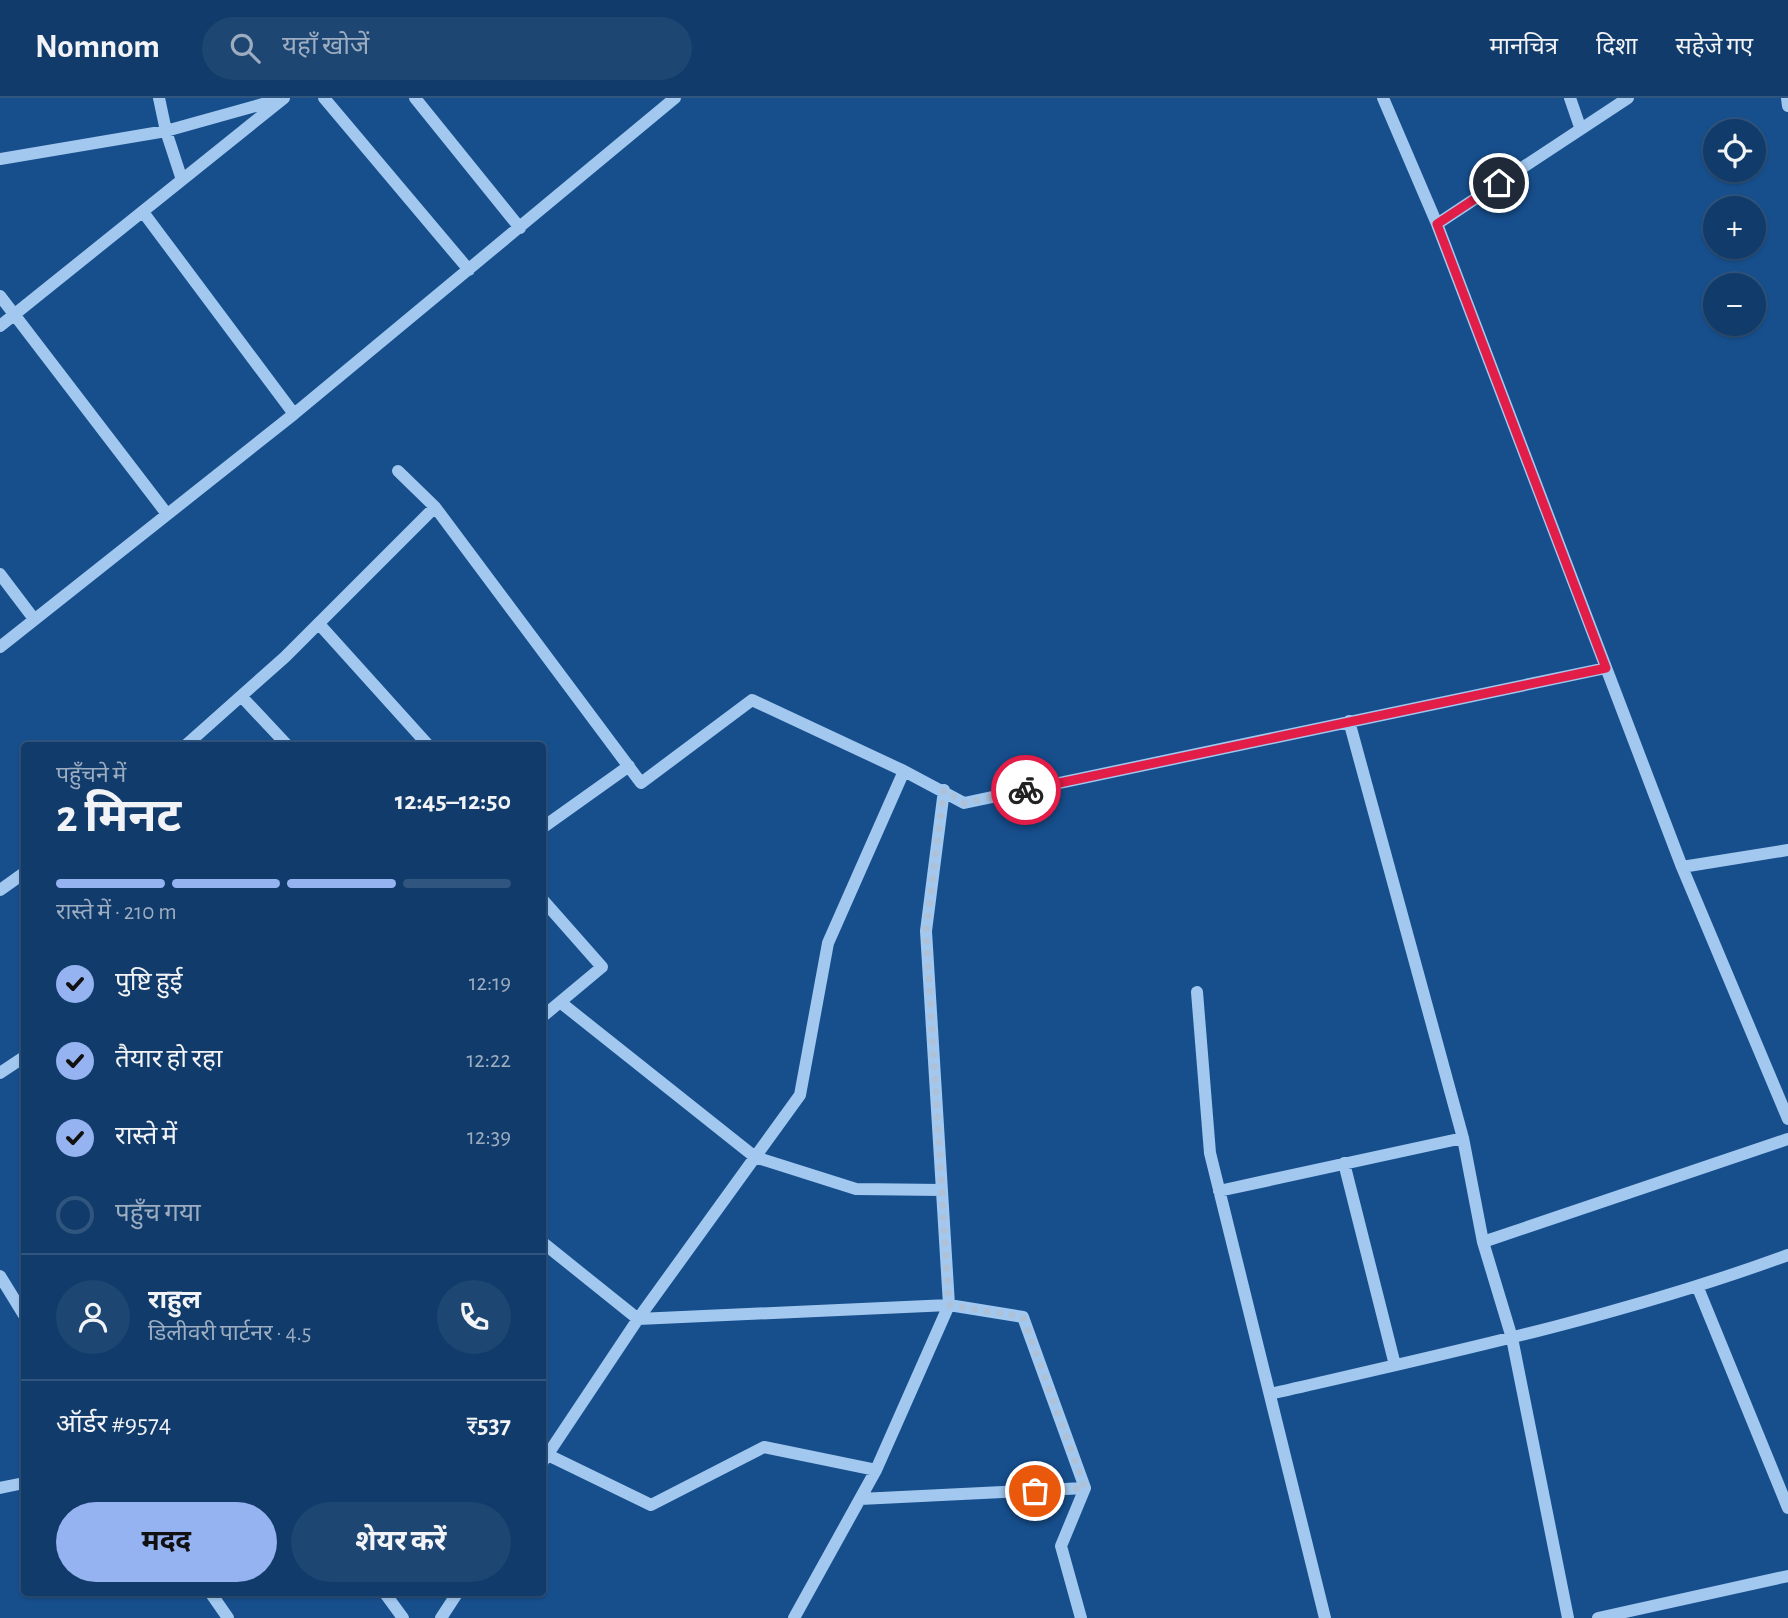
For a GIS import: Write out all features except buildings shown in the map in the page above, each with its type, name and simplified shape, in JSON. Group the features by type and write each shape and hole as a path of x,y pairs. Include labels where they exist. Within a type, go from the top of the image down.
{"street":[{"path":"159,98 166,131 182,180"},
{"path":"0,159 166,131 284,98"},
{"path":"0,326 284,98"},
{"path":"324,98 469,270"},
{"path":"415,98 520,228"},
{"path":"0,647 294,414 675,98"},
{"path":"1383,98 1437,224 1682,867 1788,1119"},
{"path":"1570,98 1580,127"},
{"path":"1437,224 1580,127 1628,98"},
{"path":"1787,98 1788,106"},
{"path":"143,212 294,414"},
{"path":"0,296 167,514"},
{"path":"398,471 435,507 641,783 752,700 944,790 964,803 1606,668"},
{"path":"189,742 319,624 435,507"},
{"path":"0,574 34,619"},
{"path":"319,624 425,742"},
{"path":"241,696 284,742"},
{"path":"1349,721 1463,1138 1483,1242 1511,1338 1569,1618"},
{"path":"546,825 629,766"},
{"path":"546,1457 638,1319 800,1094 828,943 904,771"},
{"path":"794,1618 876,1470 949,1305 926,931 944,790"},
{"path":"1682,867 1788,850"},
{"path":"0,890 21,875"},
{"path":"546,904 601,967 546,1014"},
{"path":"1197,992 1210,1153 1325,1618"},
{"path":"560,1003 755,1157 856,1189 942,1190"},
{"path":"0,1073 21,1059"},
{"path":"1774,1086 1788,1083"},
{"path":"1219,1191 1463,1138"},
{"path":"1483,1242 1788,1139"},
{"path":"1344,1163 1395,1365"},
{"path":"546,1245 638,1319 949,1305 1023,1317 1085,1488 1061,1546 1081,1618"},
{"path":"1270,1394 1511,1338 1698,1288 1788,1255"},
{"path":"0,1276 21,1310"},
{"path":"1698,1288 1788,1507"},
{"path":"546,1459 651,1505 764,1447 876,1470"},
{"path":"0,1488 21,1484"},
{"path":"860,1499 1085,1488"},
{"path":"1598,1618 1788,1576"},
{"path":"212,1596 228,1618"},
{"path":"387,1596 403,1618"},
{"path":"441,1618 455,1596"}],"way so far":[{"path":"1026,790 964,803 944,790 926,931 949,1305 1023,1317 1085,1488 1035,1491"}],"route":[{"path":"1026,790 1606,668 1437,224 1499,183"}]}
